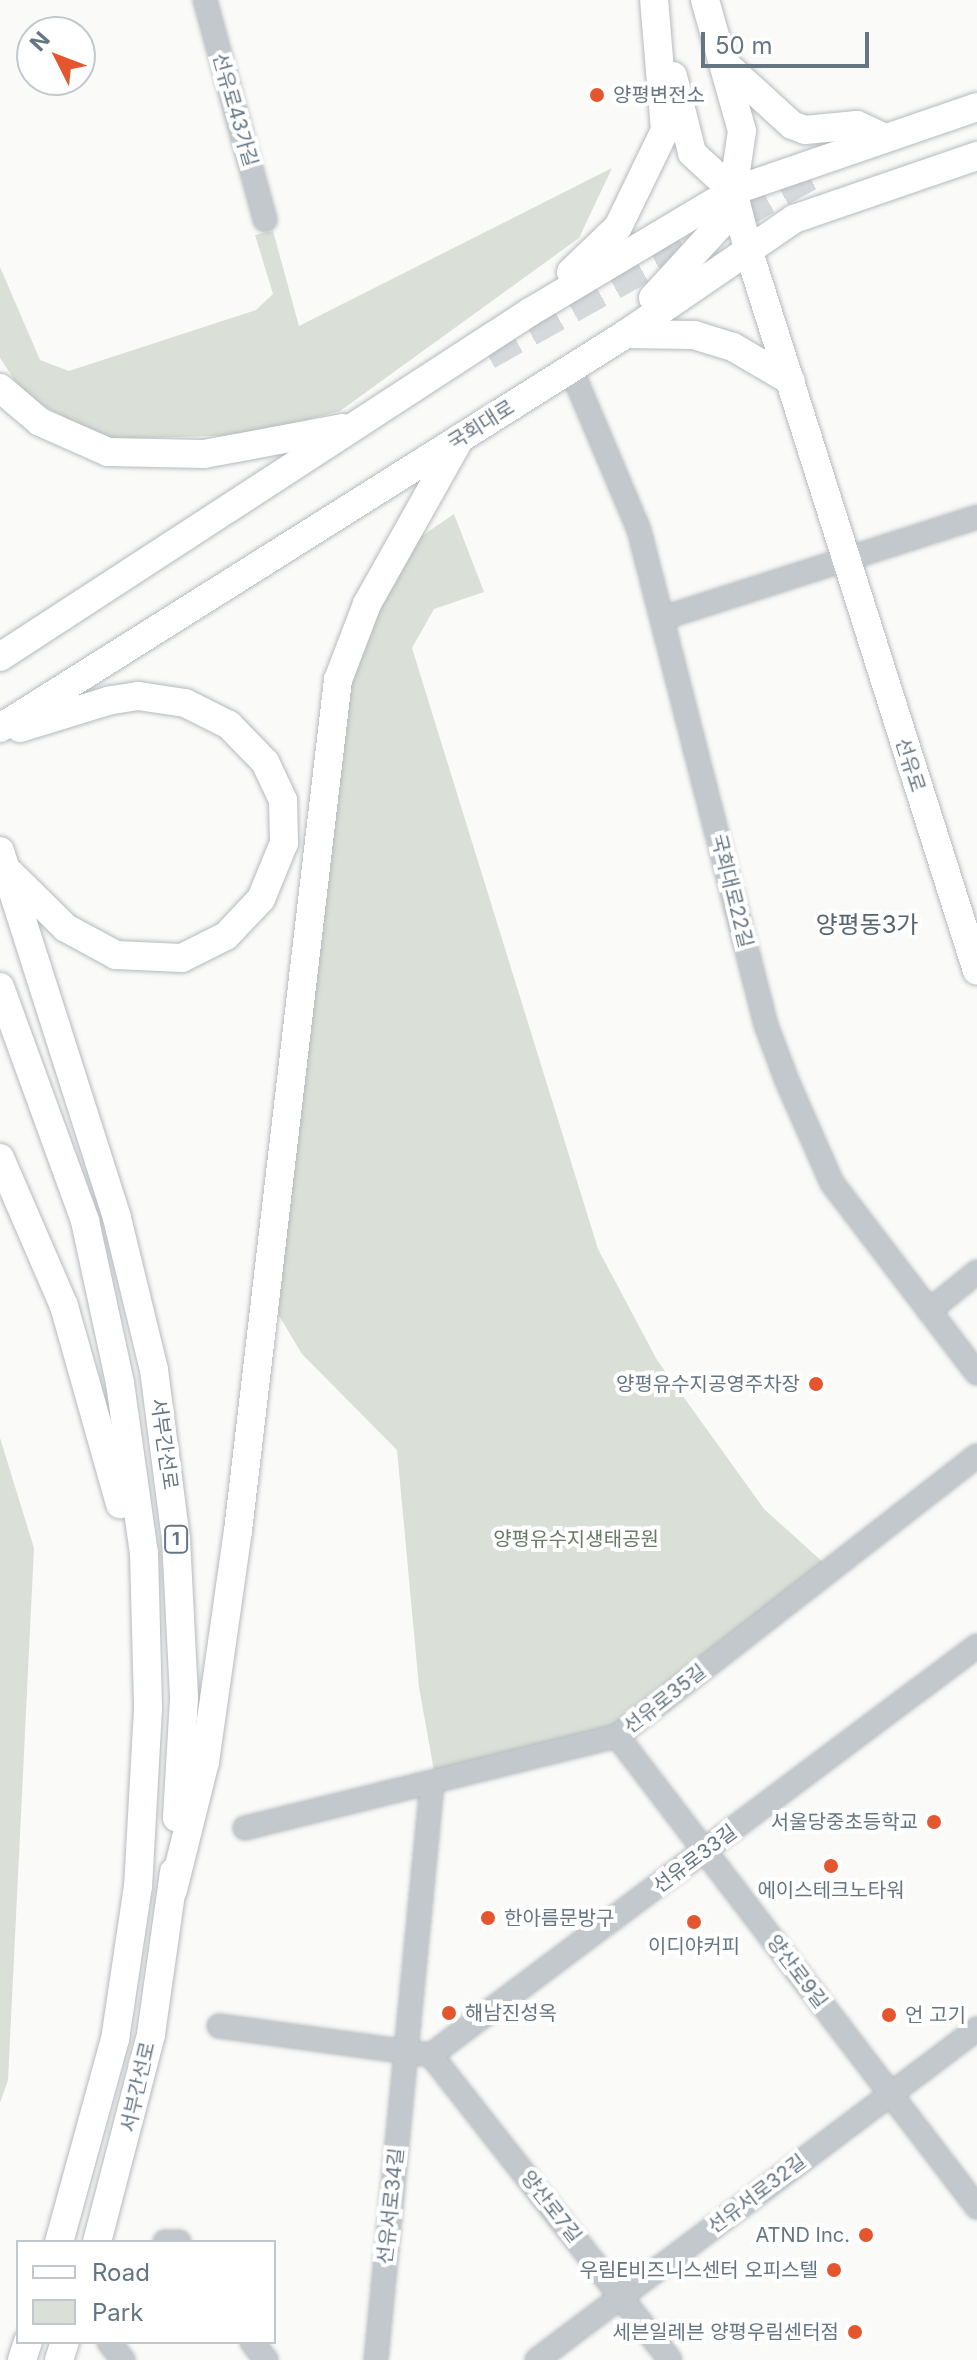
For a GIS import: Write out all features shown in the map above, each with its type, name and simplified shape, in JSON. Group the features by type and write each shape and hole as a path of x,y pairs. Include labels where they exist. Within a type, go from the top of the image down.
{"main road":[{"path":"654,0 692,153 733,191"},
{"path":"530,312 618,227 647,176 665,130 654,0"},
{"name":"선유로","path":"705,0 742,131 733,191 748,249 791,381 842,560 977,971"},
{"path":"722,60 792,125 805,130 857,125 883,137"},
{"path":"0,657 530,312 733,191 977,107"},
{"path":"840,152 829,161 826,179 839,193 854,195"},
{"name":"국회대로","path":"0,728 626,334 794,219 854,195 977,156"},
{"path":"579,364 680,272 719,226 733,191"},
{"path":"626,334 694,335 733,347 791,381"},
{"path":"0,388 40,422 108,452 204,454 356,426"},
{"path":"173,1890 205,1762 238,1531 338,680 398,545 460,438"},
{"path":"0,734 138,696 185,703 229,725 265,762 283,800 284,843 261,899 226,936 182,958 116,955 66,928 3,860"},
{"name":"서부간선로","path":"3,860 117,1218 154,1370 176,1539 184,1699 173,1890 151,2034 98,2240"},
{"name":"서부간선로","path":"0,987 85,1221 120,1383 144,1553 147,1665 138,1886 117,2024 60,2240"},
{"path":"0,1158 64,1306 115,1475 147,1665"}],"street":[{"name":"선유로43가길","path":"205,0 265,220"},
{"name":"국회대로22길","path":"579,364 639,530 766,1025 832,1183 977,1373"},
{"path":"663,618 977,517"},
{"path":"929,1311 977,1272"},
{"name":"선유로35길","path":"245,1828 432,1785 617,1736 977,1456"},
{"name":"선유로33길","path":"431,2055 977,1646"},
{"name":"양산로9길","path":"617,1736 977,2207"},
{"name":"선유서로34길","path":"376,2360 432,1785"},
{"path":"219,2026 431,2055"},
{"name":"선유서로32길","path":"537,2360 977,2029"},
{"name":"양산로7길","path":"431,2055 670,2360"},
{"path":"110,2344 123,2360"},
{"path":"254,2344 266,2360"}],"green space":[{"path":"612,168 579,238 340,411 247,435 105,439 25,396 0,358 0,267 40,360 69,371 256,310 273,294 255,235 273,231 299,326"},
{"name":"양평유수지생태공원","path":"454,514 484,592 434,609 412,648 598,1249 657,1360 764,1509 825,1564 611,1728 434,1771 419,1687 397,1450 302,1354 275,1309 344,691 372,617 413,542"},
{"path":"0,1438 34,1548 8,2080 0,2103"}],"tunnel":[{"path":"487,354 810,174"}],"place":[{"name":"양평변전소","path":"597,95"},
{"name":"양평유수지공영주차장","path":"816,1384"},
{"name":"서울당중초등학교","path":"934,1822"},
{"name":"에이스테크노타워","path":"831,1866"},
{"name":"한아름문방구","path":"488,1918"},
{"name":"이디야커피","path":"694,1922"},
{"name":"해남진성옥","path":"449,2013"},
{"name":"언 고기","path":"889,2015"},
{"name":"ATND Inc.","path":"866,2235"},
{"name":"우림E비즈니스센터 오피스텔","path":"834,2270"},
{"name":"세븐일레븐 양평우림센터점","path":"855,2332"}],"district":[{"name":"양평동3가","path":"867,925"}]}
